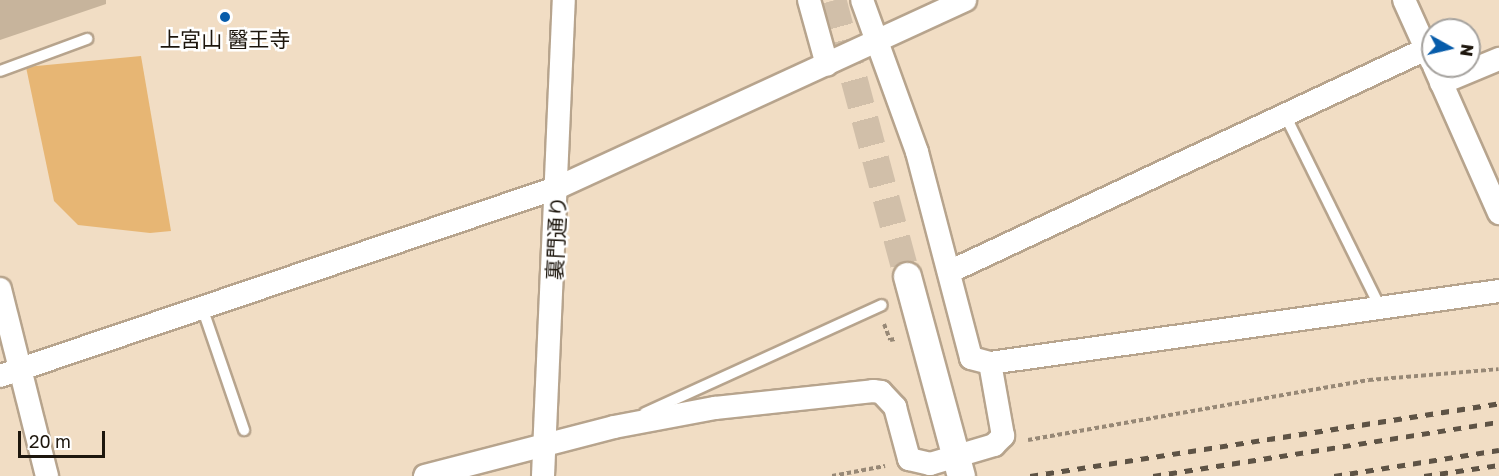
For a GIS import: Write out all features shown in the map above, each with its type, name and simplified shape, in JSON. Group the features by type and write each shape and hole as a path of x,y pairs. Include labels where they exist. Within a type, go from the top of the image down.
{"street":[{"path":"564,5 584,0"},
{"path":"809,0 827,65"},
{"path":"862,0 874,41 917,152 971,358 990,363 1499,291"},
{"path":"0,376 203,310 559,187 965,0"},
{"path":"1404,0 1421,39"},
{"name":"裏門通り","path":"543,476 559,187 564,5"},
{"path":"1481,61 1499,59"},
{"path":"949,272 1286,115 1421,70"},
{"path":"1438,78 1499,213"},
{"path":"907,276 958,465"},
{"path":"0,289 22,369 47,476"},
{"path":"425,476 545,447 614,427 715,408 873,391 888,397 895,407 909,459 930,464 958,465 996,443 1003,436 1003,422 990,363"}],"lane":[{"path":"0,71 87,39"},
{"path":"1286,115 1380,307"},
{"path":"614,427 882,305"},
{"path":"203,310 243,430"}],"path":[{"path":"881,317 890,340"},
{"path":"996,443 1369,380 1499,369"},
{"path":"832,476 909,459"}],"shaded area":[{"path":"141,56 171,231 150,233 78,225 54,201 26,67"}],"building":[{"path":"0,0 106,0 106,4 0,40"}],"tunnel":[{"path":"833,0 907,276"}],"railway":[{"path":"1030,476 1499,403"},
{"path":"1153,476 1499,422"},
{"path":"1334,476 1499,450"},
{"path":"1424,476 1499,465"}],"place":[{"name":"上宮山 醫王寺","path":"225,17"}]}
